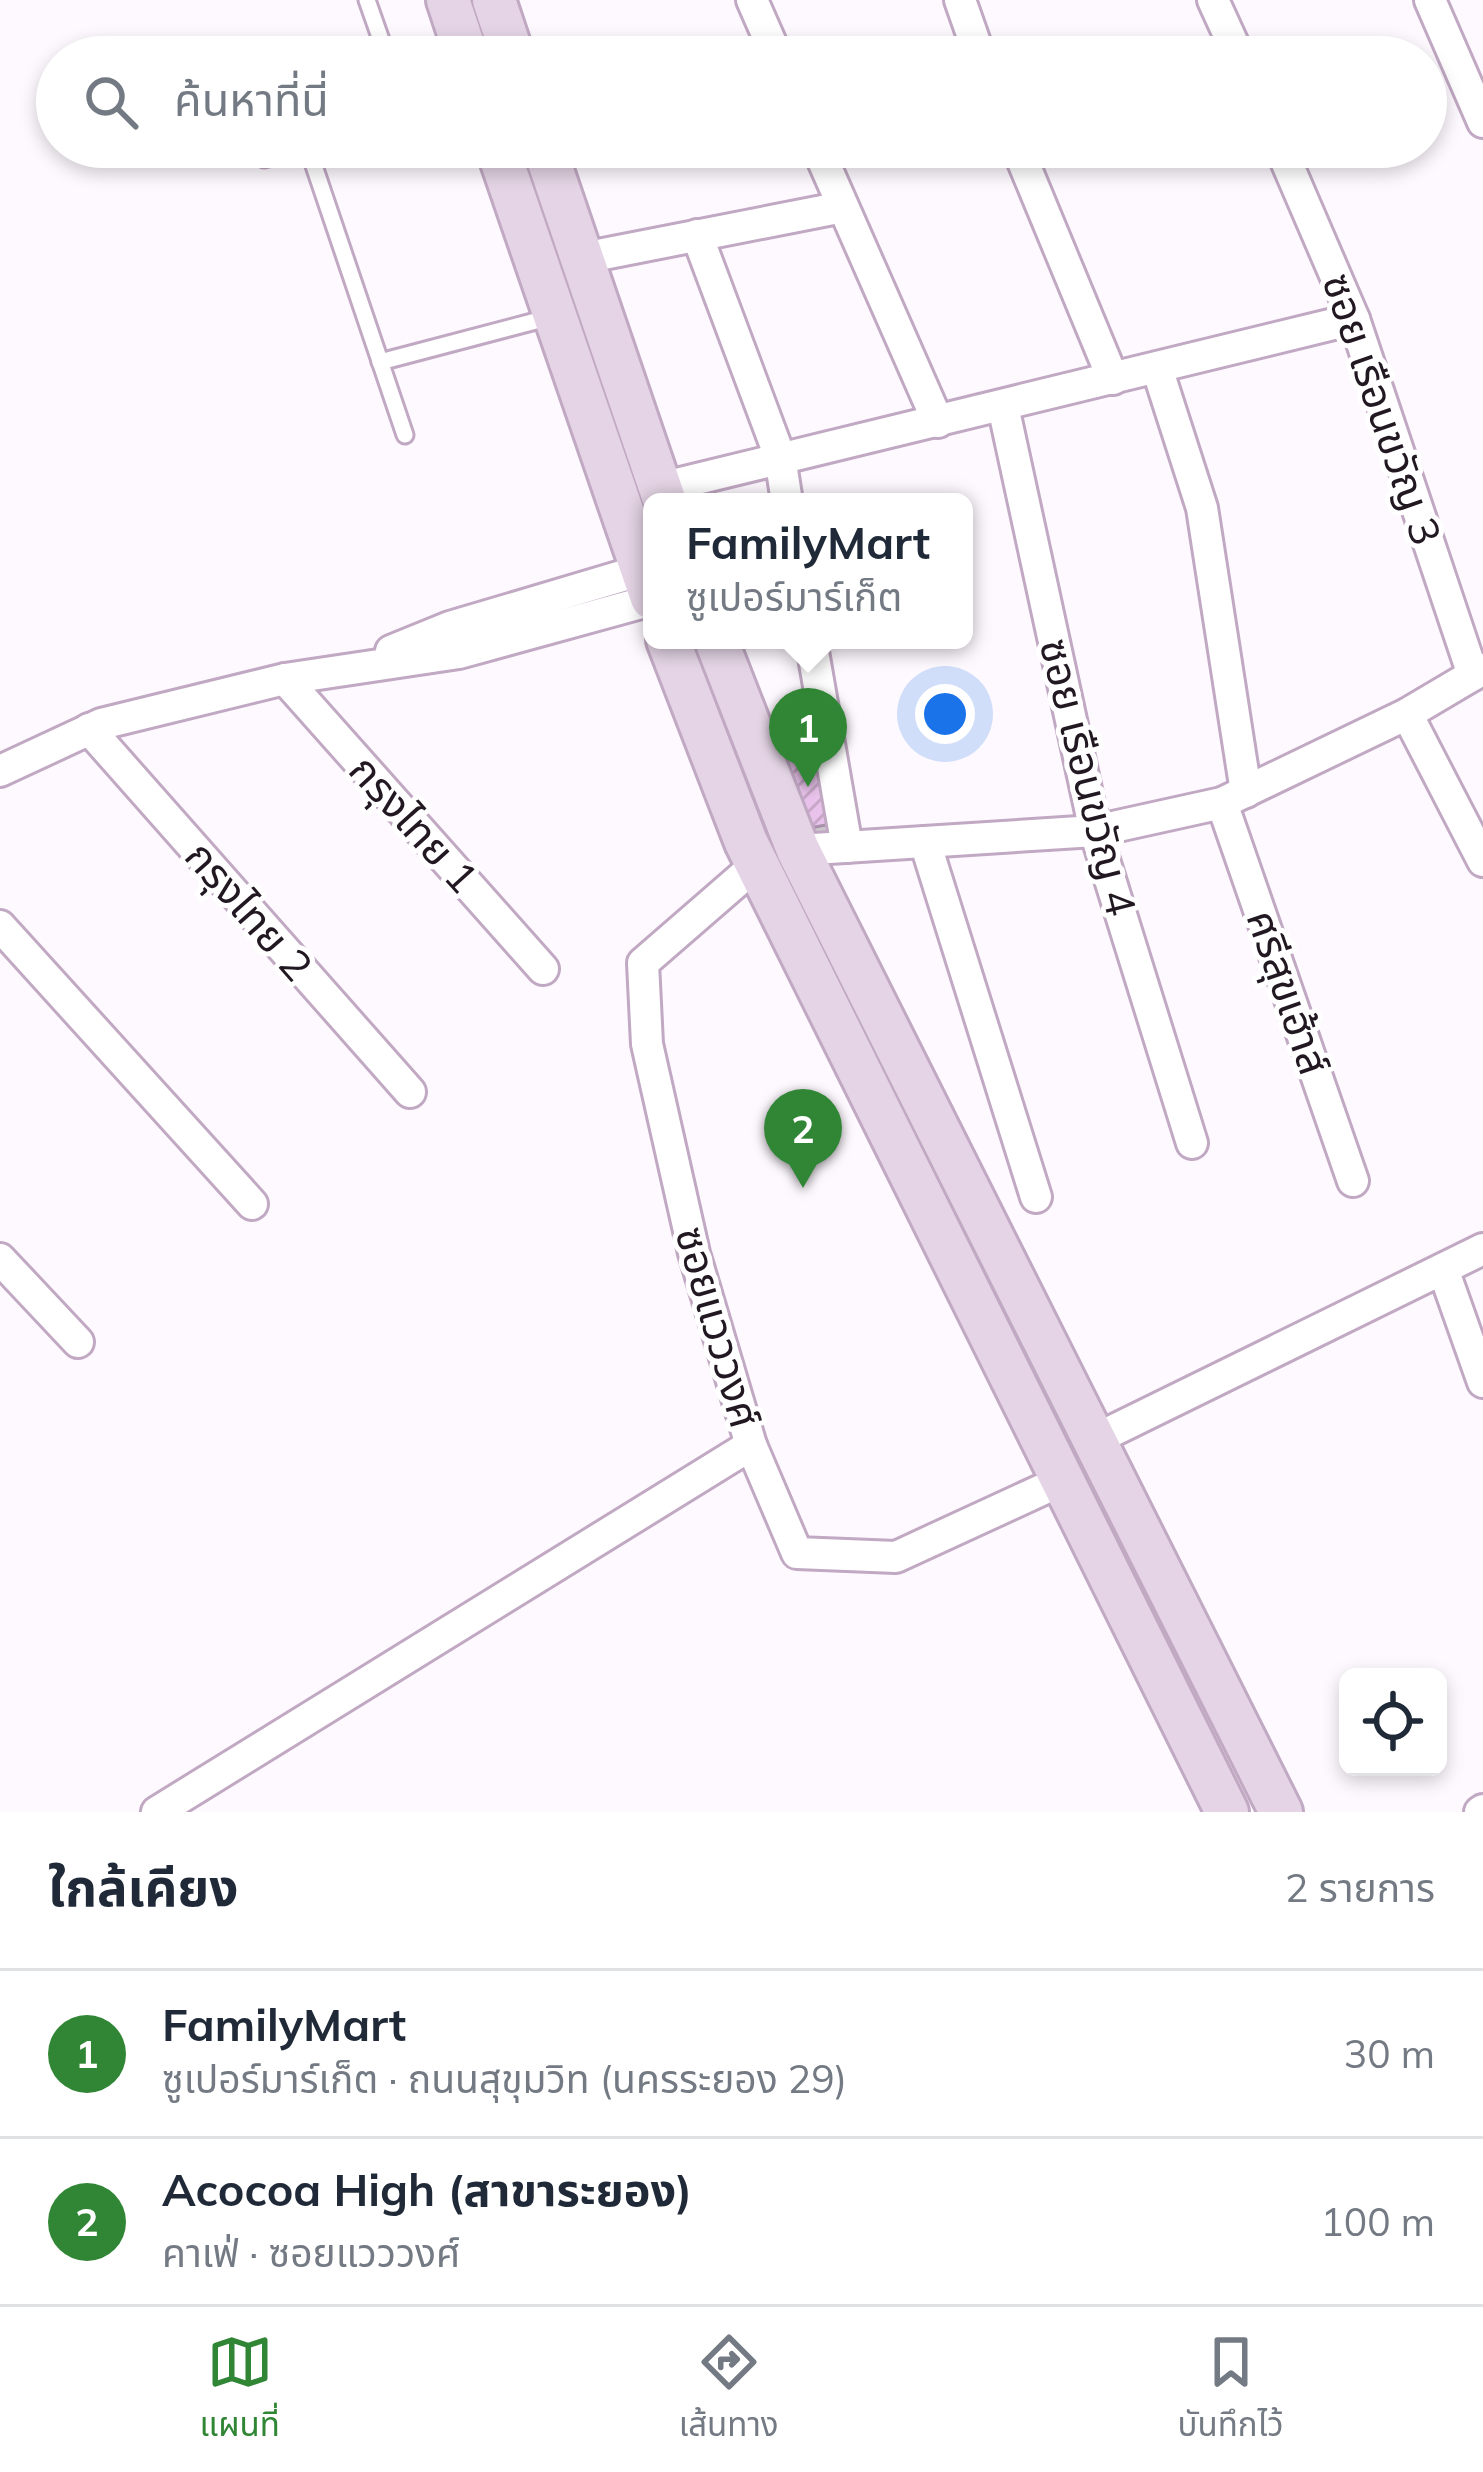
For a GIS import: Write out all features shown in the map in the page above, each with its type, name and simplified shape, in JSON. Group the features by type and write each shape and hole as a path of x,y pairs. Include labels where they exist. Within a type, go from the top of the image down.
{"street":[{"path":"448,0 460,36"},
{"path":"494,0 507,36"},
{"path":"752,0 768,36"},
{"path":"960,0 973,36"},
{"path":"1214,0 1230,36"},
{"path":"1430,0 1446,36"},
{"path":"1447,39 1483,122"},
{"path":"504,168 643,572"},
{"path":"551,168 662,493"},
{"path":"826,168 938,422"},
{"path":"1026,168 1113,380"},
{"name":"ซอย เรือนขวัญ 3","path":"1289,168 1354,319 1478,672"},
{"path":"583,258 843,207"},
{"path":"697,235 779,457 785,493"},
{"path":"669,493 779,457 1354,319"},
{"name":"ศรีสุขเฮ้าส์","path":"1157,368 1202,508 1234,797 1353,1181"},
{"name":"ซอย เรือนขวัญ 4","path":"1003,406 1095,831 1192,1143"},
{"path":"0,771 89,730 352,667 450,627 643,590"},
{"path":"672,649 757,864 1227,1812"},
{"path":"719,649 797,850 1281,1812"},
{"path":"813,649 847,847"},
{"path":"797,850 1095,831 1234,797 1406,714 1478,672"},
{"name":"กรุงไทย 1","path":"285,680 543,969"},
{"path":"1406,714 1483,861"},
{"name":"กรุงไทย 2","path":"89,730 410,1093"},
{"path":"925,842 1036,1197"},
{"name":"ซอยแวววงศ์","path":"757,864 643,963 647,1044 694,1253 751,1445 797,1553 896,1557 1063,1480"},
{"path":"0,926 253,1204"},
{"path":"1096,1439 1483,1249"},
{"path":"0,1259 78,1342"},
{"path":"1443,1268 1483,1382"},
{"path":"157,1812 751,1445"},
{"path":"1103,1561 1145,1540"}],"lane":[{"path":"367,0 380,36"},
{"path":"317,168 405,435"},
{"path":"380,362 555,316"}],"building":[{"path":"821,742 836,823 795,831 780,750"}],"place":[{"name":"FamilyMart","path":"808,787"},
{"name":"Acocoa High (สาขาระยอง)","path":"803,1188"}]}
